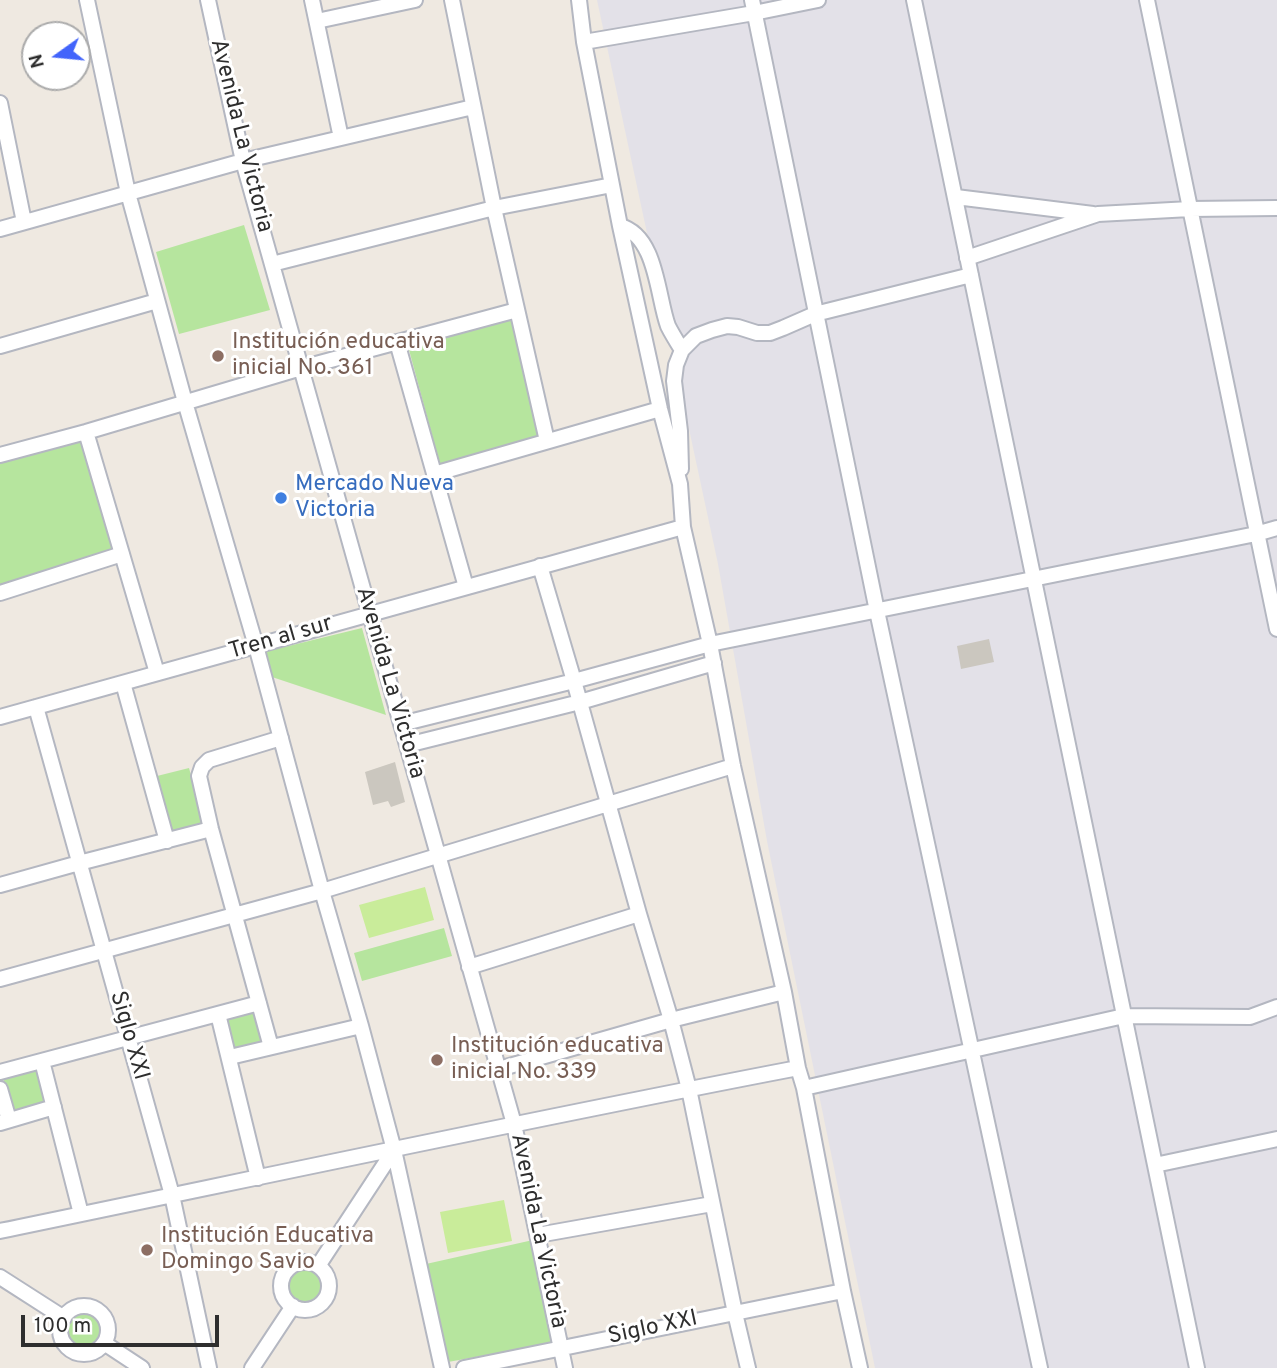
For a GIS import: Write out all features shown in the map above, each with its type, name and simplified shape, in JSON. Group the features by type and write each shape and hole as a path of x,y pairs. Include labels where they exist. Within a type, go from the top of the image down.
{"street":[{"path":"87,0 128,193 361,1026 394,1150 442,1368"},
{"name":"Avenida La Victoria","path":"208,0 243,161 514,1124 565,1368"},
{"path":"312,0 341,138"},
{"path":"317,21 415,0"},
{"path":"452,0 494,208 547,441"},
{"path":"579,0 584,42 620,226 660,409 681,484"},
{"path":"584,42 753,6 818,0"},
{"path":"914,0 1197,1368"},
{"path":"1147,0 1277,629"},
{"path":"753,6 877,611 1040,1368"},
{"path":"0,103 24,222"},
{"path":"0,229 243,161 474,107"},
{"path":"272,264 494,208 612,185"},
{"path":"956,197 1098,214 1277,208"},
{"path":"967,258 1098,214"},
{"path":"620,226 637,234 646,248 668,326 682,350"},
{"path":"860,1368 804,1087 683,527 681,440 674,381 682,350 696,336 712,330 727,326 757,333 770,332 815,314 971,275"},
{"path":"0,346 157,301"},
{"path":"0,455 301,368 517,310"},
{"path":"397,342 466,587"},
{"path":"434,474 660,409"},
{"path":"86,432 157,673"},
{"name":"Tren al sur","path":"0,717 683,527"},
{"path":"401,724 710,644 1277,528"},
{"path":"0,593 122,554"},
{"path":"540,566 689,1089 748,1368"},
{"path":"407,746 580,702 714,663"},
{"path":"123,683 167,841"},
{"name":"Siglo XXI","path":"36,707 172,1195 209,1368"},
{"path":"271,1048 199,776 202,767 209,760 281,738"},
{"path":"0,979 322,891 733,766"},
{"path":"0,885 211,829"},
{"path":"469,967 639,914"},
{"path":"499,1069 671,1020 783,992"},
{"path":"0,1072 259,1003"},
{"path":"804,1087 1124,1016 1250,1017 1277,1007"},
{"path":"219,1014 258,1178"},
{"path":"230,1057 361,1026"},
{"path":"42,1061 81,1214"},
{"path":"0,1231 798,1068"},
{"path":"0,1089 4,1121 54,1107"},
{"path":"1155,1165 1277,1139"},
{"path":"318,1266 394,1150"},
{"path":"538,1235 712,1204"},
{"path":"299,1263 318,1266 329,1281 326,1299 311,1309 293,1306 284,1296 284,1276 299,1263"},
{"path":"0,1276 64,1318"},
{"name":"Siglo XXI","path":"464,1368 843,1292"},
{"path":"85,1306 102,1313 107,1325 104,1343 88,1353 75,1352 62,1337 61,1331 67,1313 85,1306"},
{"path":"252,1368 293,1306"},
{"path":"104,1343 142,1368"}],"shaded area":[{"path":"597,0 1277,0 1277,1368 875,1368 767,841 718,564"}],"green space":[{"path":"244,225 270,310 179,334 156,252"},
{"path":"515,317 542,437 440,465 408,346"},
{"path":"82,439 115,549 0,586 0,462"},
{"path":"362,628 386,715 272,677 264,652"},
{"path":"189,768 205,826 170,836 153,777"},
{"path":"425,887 434,920 369,938 359,905"},
{"path":"444,928 452,956 362,981 354,953"},
{"path":"256,1007 266,1043 233,1052 223,1016"},
{"path":"38,1066 47,1102 12,1111 2,1074"},
{"path":"504,1200 512,1241 448,1253 440,1212"},
{"path":"533,1240 554,1343 448,1362 426,1264"},
{"path":"305,1267 318,1272 323,1285 318,1298 305,1303 292,1298 287,1285 292,1272"},
{"path":"83,1311 96,1316 101,1329 96,1342 83,1347 70,1342 65,1329 70,1316"}],"building":[{"path":"989,639 994,662 961,669 957,646"},
{"path":"395,762 405,802 391,807 388,801 373,805 365,772"}],"place":[{"name":"Institución educativa inicial No. 361","path":"218,356"},
{"name":"Mercado Nueva Victoria","path":"281,498"},
{"name":"Institución educativa inicial No. 339","path":"437,1060"},
{"name":"Institución Educativa Domingo Savio","path":"147,1250"}]}
